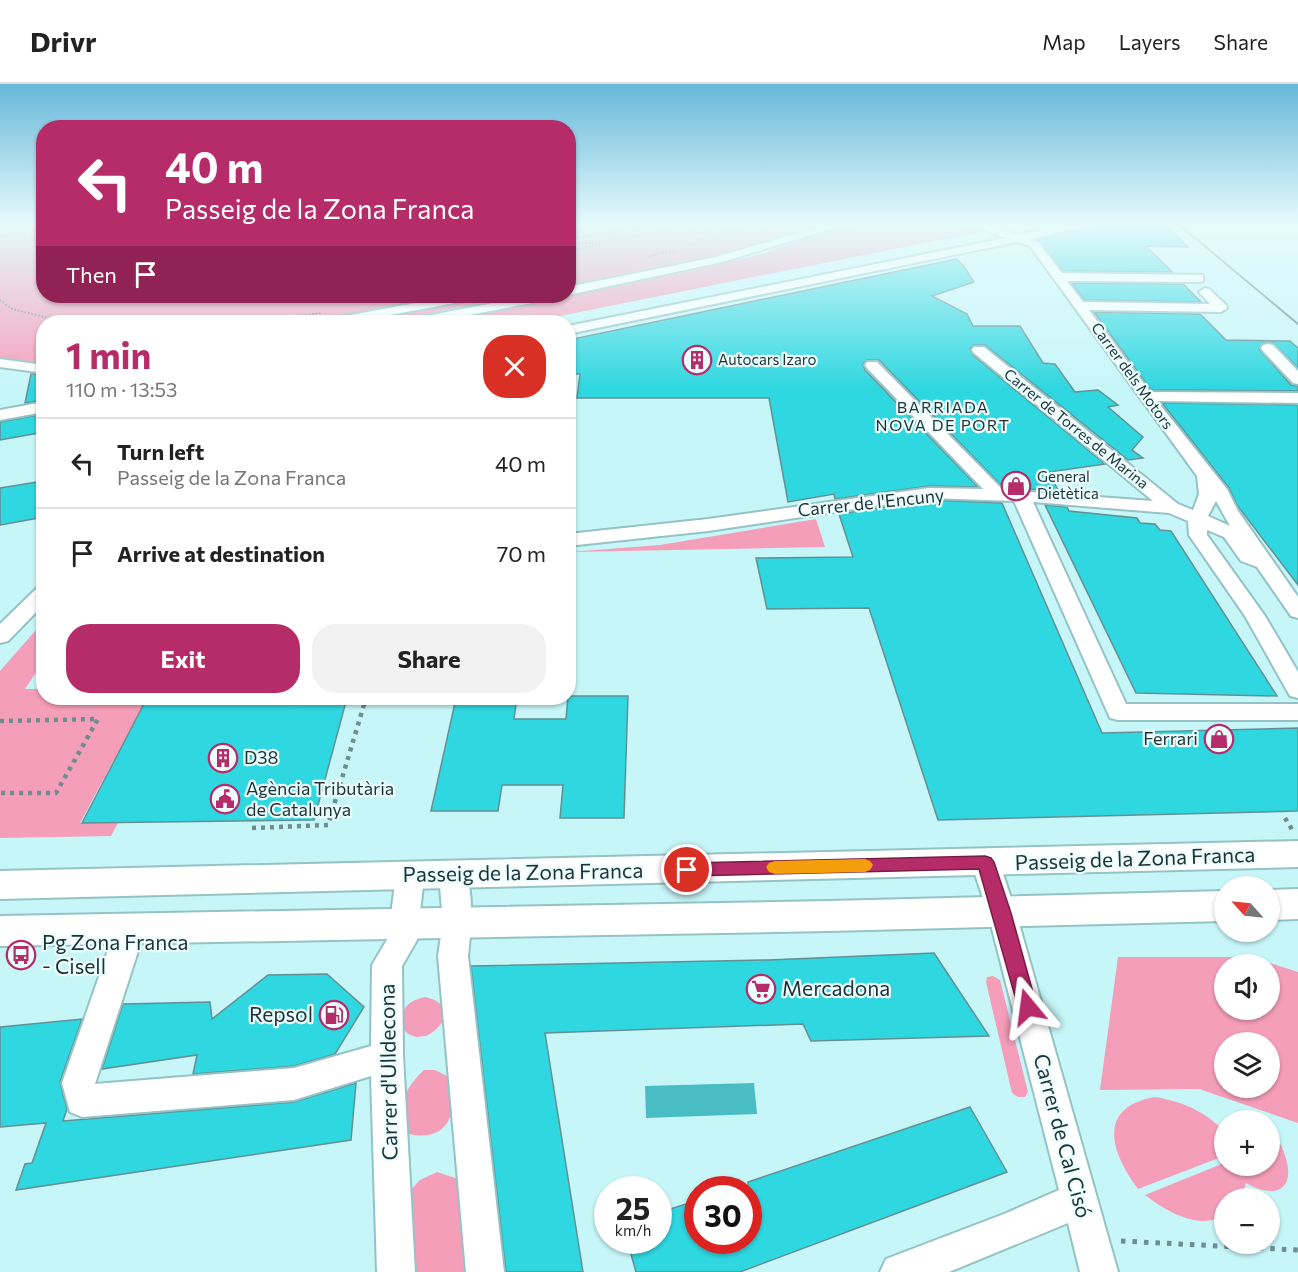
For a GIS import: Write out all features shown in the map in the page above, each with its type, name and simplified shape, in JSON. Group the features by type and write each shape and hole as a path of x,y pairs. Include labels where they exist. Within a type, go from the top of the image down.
{"main road":[{"name":"Passeig de la Zona Franca","path":"0,885 985,862 1296,844"},
{"path":"1280,905 1298,904"},
{"path":"0,931 1002,913 1214,906"}],"street":[{"path":"576,289 629,278"},
{"path":"576,321 771,278"},
{"path":"576,328 824,278"},
{"name":"Carrer dels Motors","path":"1060,278 1145,396 1221,493 1229,511 1298,612"},
{"path":"1080,306 1221,308 1205,292"},
{"path":"365,315 430,303"},
{"path":"451,315 511,303"},
{"path":"1268,348 1298,380"},
{"name":"Carrer de Torres de Marina","path":"979,350 1172,508"},
{"path":"0,363 36,368"},
{"path":"872,365 998,495"},
{"path":"1145,396 1298,398"},
{"path":"0,415 36,408"},
{"path":"1206,476 1210,494 1206,507 1197,518 1198,535 1255,616 1298,692"},
{"name":"Carrer de l'Encuny","path":"576,539 657,532 929,493 998,495 1172,508 1231,533 1248,557 1264,563"},
{"path":"1021,496 1118,712 1298,712"},
{"path":"0,636 36,600"},
{"path":"1271,645 1298,657"},
{"name":"Carrer de Cal Cisó","path":"985,862 1002,913 1099,1272"},
{"path":"453,875 457,922 453,956 485,1272"},
{"name":"Carrer d'Ulldecona","path":"396,1272 387,1056 387,965 402,940 410,876"},
{"path":"126,942 78,1083 82,1101 294,1084 387,1056"},
{"path":"899,1272 1008,1231 1079,1200"}],"path":[{"path":"0,300 12,309 36,315"},
{"path":"252,828 328,825 364,705"},
{"path":"0,721 98,719 56,793 0,794"},
{"path":"1285,818 1296,844"},
{"path":"1121,1241 1298,1250"}],"shaded area":[{"path":"0,278 36,278 36,303 480,303 419,315 381,315 375,310 354,315 36,315 36,368 0,363"},
{"path":"576,278 603,278 576,284"},
{"path":"650,278 747,278 565,315 464,315 530,303 576,303 576,294"},
{"path":"816,519 825,547 576,552 660,545"},
{"path":"36,630 36,672 25,689 36,689 36,705 143,705 80,823 118,823 111,836 0,838 0,671"},
{"path":"1118,957 1214,957 1214,1020 1280,1020 1280,966 1298,972 1298,1123 1280,1117 1280,1110 1260,1110 1225,1098 1280,1098 1280,1032 1214,1032 1214,1094 1199,1089 1100,1090"},
{"path":"993,976 1000,980 1028,1092 1025,1097 1018,1097 1012,1093 986,982 987,977"},
{"path":"425,997 440,1004 445,1015 433,1031 426,1036 416,1037 408,1034 402,1028 403,1015 409,1004"},
{"path":"424,1070 435,1070 449,1077 452,1089 452,1112 442,1129 434,1134 409,1134 404,1125 401,1108 406,1092"},
{"path":"1154,1097 1174,1101 1209,1118 1214,1122 1214,1160 1138,1189 1121,1161 1114,1134 1116,1121 1123,1111 1136,1103"},
{"path":"1280,1144 1288,1166 1288,1176 1280,1189 1258,1188 1246,1183 1245,1188 1214,1188 1214,1220 1203,1221 1182,1217 1145,1195 1214,1167 1214,1176 1280,1176"},
{"path":"437,1172 458,1179 467,1272 407,1272 406,1195 420,1180"}],"water":[{"path":"754,1083 757,1114 646,1118 645,1086"}],"building":[{"path":"863,278 972,278 974,282 932,296 967,314 973,326 1020,326 1043,363 1055,364 1075,392 1098,390 1118,405 1108,407 1143,437 1132,450 1143,458 1128,460 985,345 974,345 970,349 973,355 1105,464 1049,472 1059,492 1002,486 879,360 867,360 863,364 865,370 978,487 929,486 835,499 834,494 788,502 769,398 577,398 580,374 576,374 576,338"},
{"path":"1072,283 1183,284 1201,302 1084,300"},
{"path":"1094,312 1200,314 1226,340 1290,341 1298,348 1298,368 1273,343 1263,343 1259,349 1291,385 1298,386 1298,391 1151,390"},
{"path":"31,374 36,374 36,401 25,403"},
{"path":"1162,403 1298,405 1298,585 1237,505 1229,488"},
{"path":"36,415 36,433 0,440 0,422"},
{"path":"36,482 36,518 0,525 0,488"},
{"path":"929,500 1002,503 1102,733 1298,728 1298,811 938,820 869,608 767,609 756,558 853,557 839,514"},
{"path":"1045,505 1067,507 1069,511 1137,518 1140,523 1155,524 1160,530 1171,531 1277,696 1136,693"},
{"path":"576,696 628,696 624,818 560,818 563,785 502,785 498,811 431,811 454,705 516,705 514,719 566,719 567,705 576,705"},
{"name":"D38","path":"143,705 345,705 314,820 82,823"},
{"path":"934,953 989,1036 811,1041 803,1024 545,1033 583,1272 506,1272 471,966 768,960"},
{"path":"327,974 364,1007 335,1054 294,1066 193,1074 197,1055 102,1069 123,1004 210,1002 212,1019 268,975"},
{"path":"82,1019 60,1082 67,1109 63,1121 294,1102 356,1083 351,1140 16,1190 25,1164 32,1163 46,1123 0,1127 0,1027"},
{"path":"970,1107 1007,1172 740,1272 636,1272 631,1254 672,1254 672,1208 684,1205 684,1254 762,1254 762,1177"}],"railway":[{"path":"1243,278 1298,324"}],"slow traffic":[{"path":"775,867 865,865"}],"place":[{"name":"Autocars Izaro","path":"697,360"},
{"name":"General Dietètica","path":"1016,486"},
{"name":"Ferrari","path":"1219,739"},
{"name":"D38","path":"223,758"},
{"name":"Agència Tributària de Catalunya","path":"225,799"},
{"name":"Pg Zona Franca - Cisell","path":"21,955"},
{"name":"Mercadona","path":"761,989"},
{"name":"Repsol","path":"334,1015"}],"district":[{"name":"BARRIADA NOVA DE PORT","path":"943,416"}],"route":[{"path":"687,870 985,862 1028,1007"}]}
